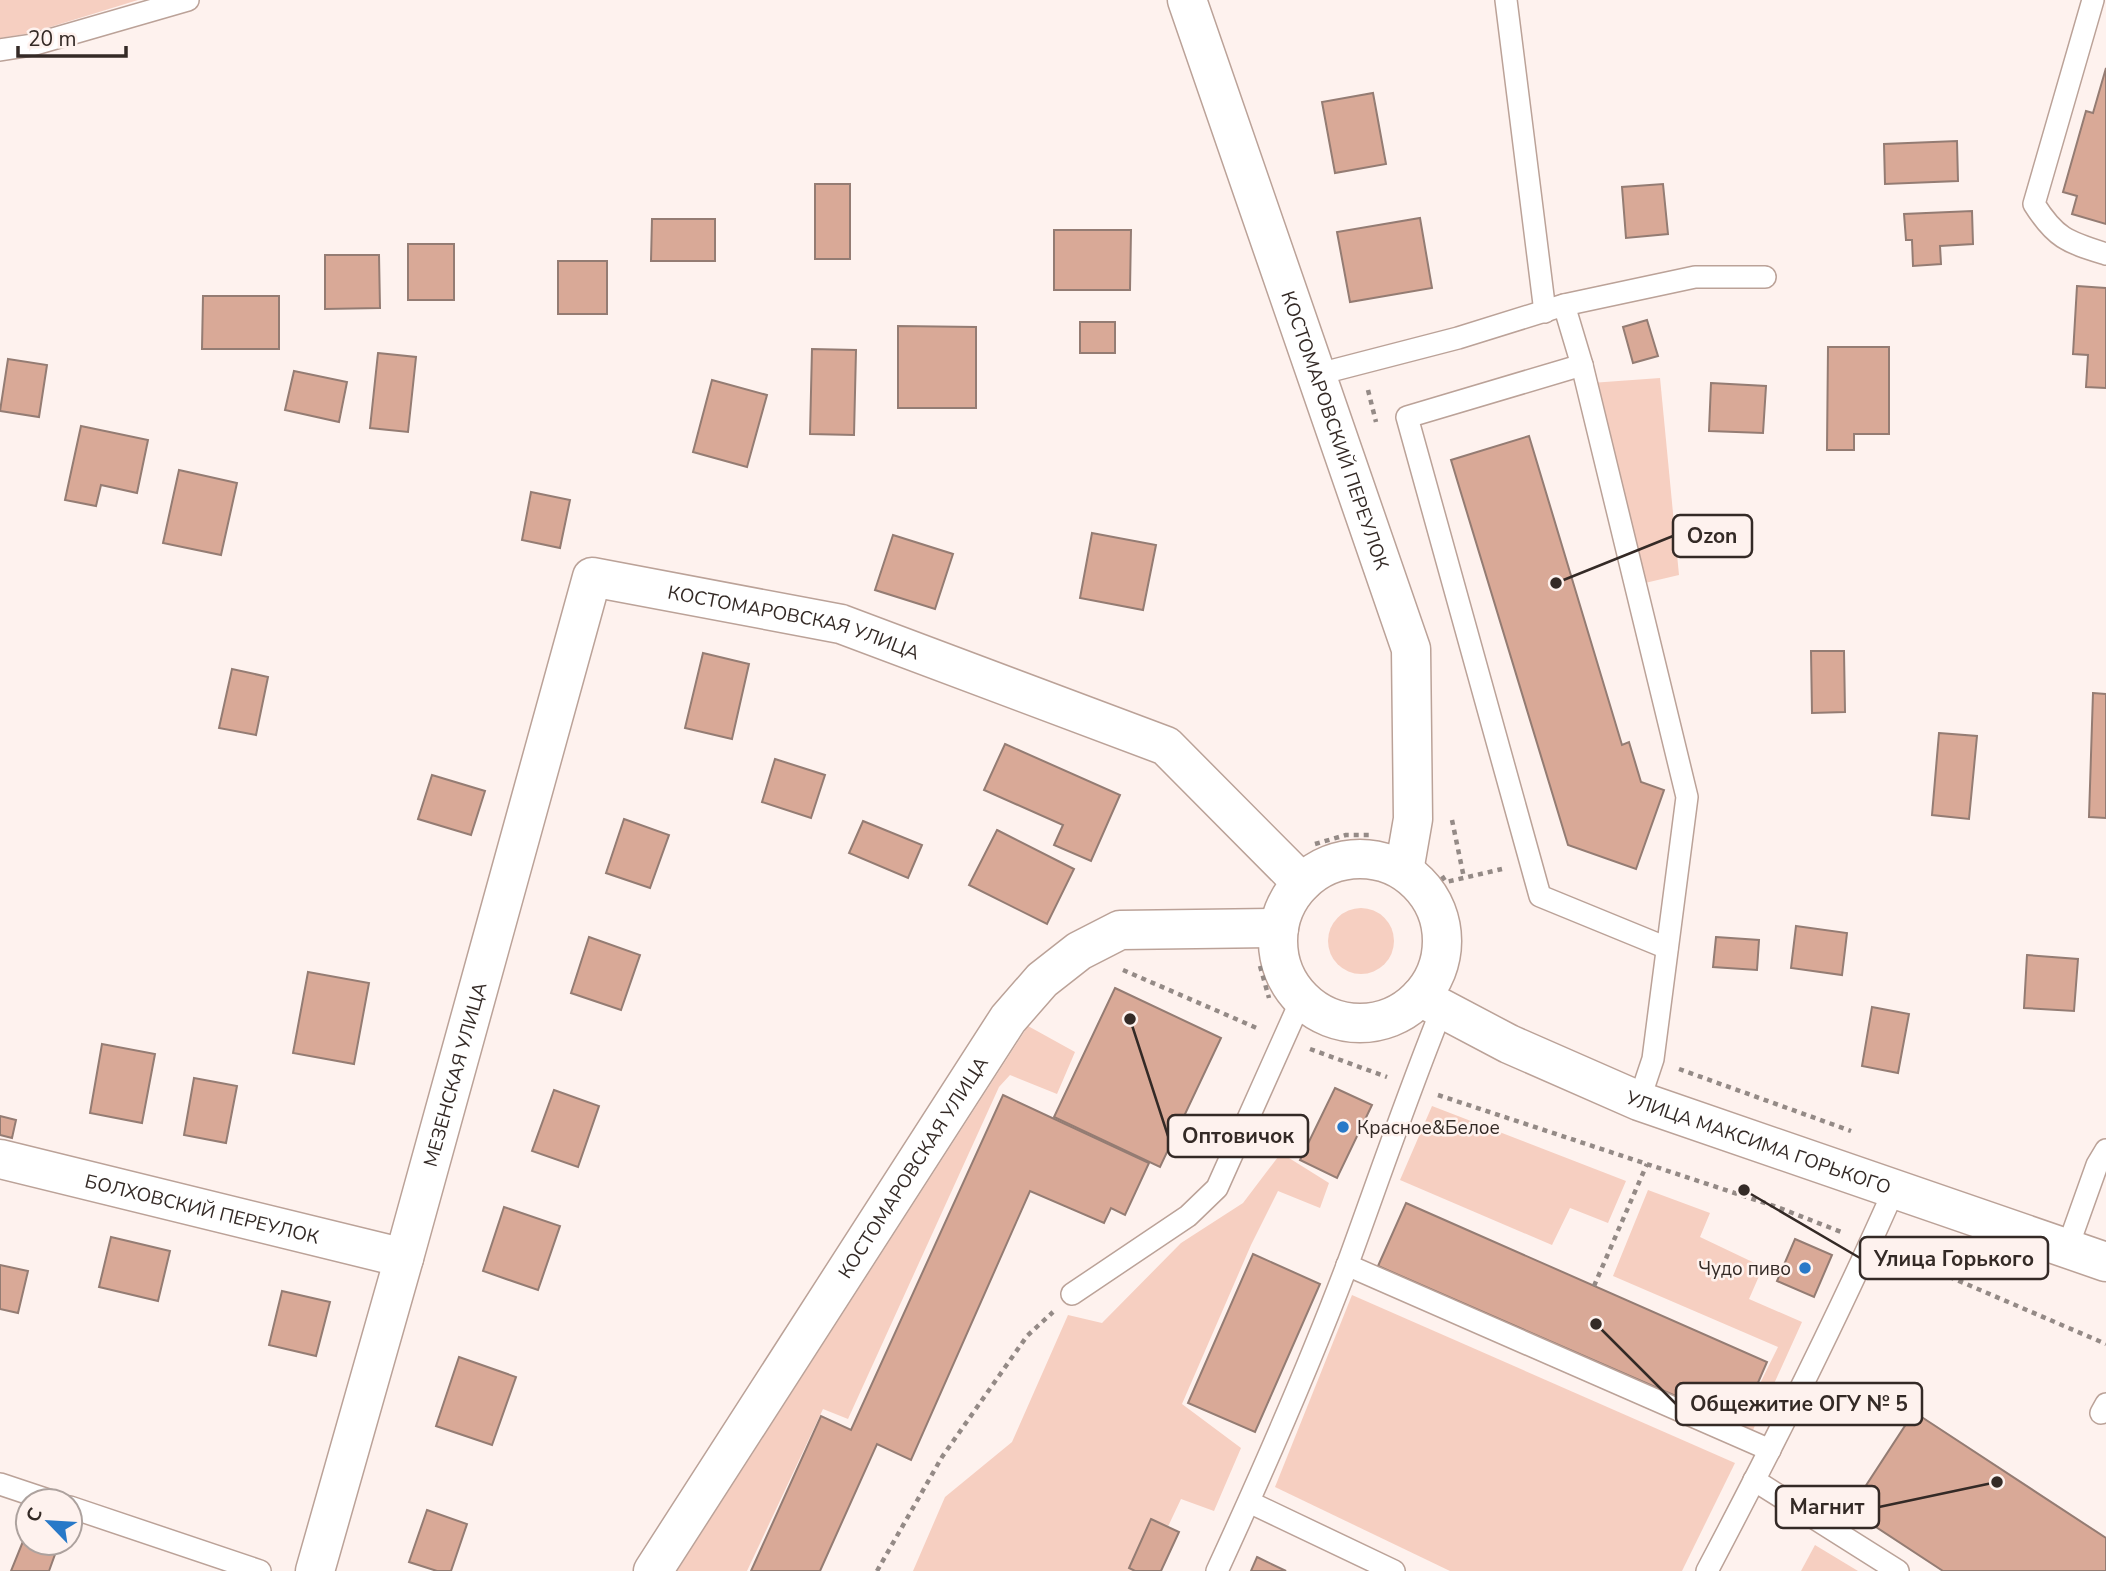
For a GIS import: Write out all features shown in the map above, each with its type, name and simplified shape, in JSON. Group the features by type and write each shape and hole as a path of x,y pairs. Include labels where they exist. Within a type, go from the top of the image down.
{"street":[{"name":"КОСТОМАРОВСКИЙ ПЕРЕУЛОК","path":"1187,0 1315,376 1412,649 1413,818 1406,857"},
{"name":"КОСТОМАРОВСКАЯ УЛИЦА","path":"592,577 841,624 1166,746 1293,874"},
{"name":"МЕЗЕНСКАЯ УЛИЦА","path":"315,1571 592,577"},
{"path":"1406,857 1435,906 1441,930 1442,954 1434,977 1431,1003 1369,1023 1340,1021 1315,1010 1294,990 1283,971 1278,950 1268,928 1287,904 1293,874 1350,859 1406,857"},
{"name":"КОСТОМАРОВСКАЯ УЛИЦА","path":"653,1571 1008,1019 1042,980 1079,951 1120,930 1268,928"},
{"name":"УЛИЦА МАКСИМА ГОРЬКОГО","path":"1431,1003 1508,1044 1639,1101 2106,1262"},
{"name":"БОЛХОВСКИЙ ПЕРЕУЛОК","path":"0,1158 404,1258"}],"lane":[{"path":"0,50 32,46 188,0"},
{"path":"1506,0 1554,308 1582,365 1687,797 1653,1059 1639,1101"},
{"path":"2093,0 2034,204 2048,226 2068,242 2106,254"},
{"path":"1315,376 1458,338 1554,308 1695,277 1765,277"},
{"path":"1582,365 1407,417 1539,896 1667,948"},
{"path":"1072,1294 1188,1216 1217,1188 1302,998"},
{"path":"1217,1571 1249,1503 1347,1265 1411,1086 1431,1003"},
{"path":"2067,1249 2097,1165 2106,1150"},
{"path":"1707,1571 1770,1450 1894,1190"},
{"path":"1347,1265 1770,1450"},
{"path":"1755,1480 1898,1571"},
{"path":"1249,1503 1394,1571"},
{"path":"84,1512 260,1571"}],"path":[{"path":"1293,874 1301,850 1346,835 1378,835 1406,857 1432,862 1446,882 1530,862"},
{"path":"1268,928 1257,952 1263,979 1284,1039"},
{"path":"1079,951 1284,1039 1411,1086 1777,1207 1871,1243 2106,1344"},
{"path":"1594,1286 1647,1164"},
{"path":"877,1571 942,1457 965,1424 1027,1336 1072,1294"}],"shaded area":[{"path":"0,0 138,0 31,33 0,38"},
{"path":"1660,378 1679,575 1645,583 1591,383"},
{"path":"1361,908 1374,911 1384,918 1391,928 1394,941 1391,954 1384,964 1374,971 1361,974 1348,971 1338,964 1331,954 1328,941 1331,928 1338,918 1348,911"},
{"path":"1028,1026 1075,1052 1057,1094 1010,1075 999,1087 848,1419 823,1409 747,1571 677,1571"},
{"path":"1432,1106 1626,1181 1608,1223 1570,1208 1552,1245 1400,1180"},
{"path":"1281,1153 1329,1183 1320,1208 1278,1191 1251,1245 1182,1404 1241,1448 1214,1511 1181,1499 1147,1571 913,1571 945,1497 1012,1442 1068,1315 1102,1323 1181,1243 1243,1203"},
{"path":"1648,1190 1710,1213 1700,1237 1763,1267 1749,1299 1802,1322 1753,1430 1740,1424 1778,1347 1613,1276"},
{"path":"1352,1295 1735,1463 1682,1571 1450,1571 1275,1487"},
{"path":"1815,1545 1858,1571 1801,1571"}],"building":[{"path":"2106,68 2106,224 2072,214 2077,196 2063,192 2086,111 2093,113"},
{"path":"1373,93 1386,164 1335,173 1322,102"},
{"path":"1957,141 1958,181 1885,184 1884,144"},
{"path":"815,184 850,184 850,259 815,259"},
{"path":"1663,184 1668,234 1626,238 1622,187"},
{"path":"1972,211 1973,244 1940,246 1941,264 1913,266 1912,240 1906,240 1904,214"},
{"path":"1420,218 1432,288 1350,302 1337,232"},
{"path":"652,219 715,219 715,261 651,261"},
{"path":"1054,230 1131,230 1130,290 1054,290"},
{"path":"408,244 454,244 454,300 408,300"},
{"path":"325,255 379,255 380,308 325,309"},
{"path":"558,261 607,261 607,314 558,314"},
{"path":"2077,286 2106,288 2106,388 2086,387 2088,355 2073,354"},
{"path":"203,296 279,296 279,349 202,349"},
{"path":"1647,320 1658,356 1633,363 1623,327"},
{"path":"1080,322 1115,322 1115,353 1080,353"},
{"path":"898,326 976,327 976,408 898,408"},
{"path":"1828,347 1889,347 1889,434 1854,434 1854,450 1827,450"},
{"path":"812,349 856,350 854,435 810,434"},
{"path":"378,353 416,357 408,432 370,428"},
{"path":"8,359 47,365 39,417 0,411"},
{"path":"294,371 347,382 339,422 285,410"},
{"path":"712,380 767,395 747,467 693,452"},
{"path":"1711,383 1766,386 1763,433 1709,431"},
{"path":"81,426 148,440 137,493 101,485 96,506 65,500"},
{"path":"1529,436 1622,745 1629,742 1641,782 1664,790 1636,869 1568,845 1451,460"},
{"path":"179,470 237,483 221,555 163,543"},
{"path":"531,492 570,500 560,548 522,540"},
{"path":"1092,533 1156,545 1143,610 1080,598"},
{"path":"893,535 953,554 935,609 875,590"},
{"path":"1811,651 1844,651 1845,712 1812,713"},
{"path":"703,653 749,664 732,739 685,728"},
{"path":"232,669 268,677 256,735 219,728"},
{"path":"2093,693 2106,694 2106,818 2089,817"},
{"path":"1939,733 1977,736 1969,819 1932,815"},
{"path":"1005,744 1120,795 1091,861 1054,845 1063,825 984,790"},
{"path":"775,759 825,775 811,818 762,802"},
{"path":"432,775 485,791 471,835 418,819"},
{"path":"624,819 669,835 650,888 606,873"},
{"path":"863,821 922,845 908,878 849,853"},
{"path":"997,830 1074,869 1047,924 969,885"},
{"path":"1796,926 1847,933 1842,975 1791,968"},
{"path":"589,937 640,955 621,1010 571,993"},
{"path":"1716,937 1759,940 1757,970 1713,967"},
{"path":"2027,955 2078,959 2074,1011 2024,1008"},
{"path":"308,972 369,983 354,1064 293,1053"},
{"path":"1115,988 1221,1038 1160,1167 1054,1117"},
{"path":"1872,1007 1909,1014 1898,1073 1862,1066"},
{"path":"102,1044 155,1054 142,1123 90,1113"},
{"path":"194,1078 237,1086 226,1143 184,1135"},
{"path":"1335,1088 1372,1105 1337,1178 1300,1160"},
{"path":"554,1090 599,1106 578,1167 532,1151"},
{"path":"1003,1095 1149,1163 1125,1215 1111,1208 1104,1223 1030,1191 911,1460 877,1444 820,1571 751,1571 821,1416 851,1430"},
{"path":"0,1116 16,1120 12,1138 0,1135"},
{"path":"1406,1203 1767,1362 1740,1424 1378,1266"},
{"path":"504,1207 560,1226 538,1290 483,1271"},
{"path":"111,1237 170,1251 158,1301 99,1287"},
{"name":"Чудо пиво","path":"1795,1239 1832,1255 1814,1297 1777,1281"},
{"path":"1253,1254 1320,1284 1255,1432 1188,1403"},
{"path":"0,1265 28,1271 18,1313 0,1309"},
{"path":"282,1291 330,1302 316,1356 269,1345"},
{"path":"459,1357 516,1377 492,1445 436,1426"},
{"path":"1914,1412 2106,1538 2106,1571 1943,1571 1850,1510"},
{"path":"427,1510 467,1524 451,1571 437,1571 409,1562"},
{"path":"1151,1519 1179,1532 1161,1571 1135,1571 1129,1568"},
{"path":"17,1557 54,1557 49,1571 11,1571"},
{"path":"1257,1557 1286,1571 1251,1571"}],"place":[{"name":"Ozon","path":"1556,583"},
{"name":"Оптовичок","path":"1130,1019"},
{"name":"Красное&Белое","path":"1343,1127"},
{"name":"Улица Горького","path":"1744,1190"},
{"name":"Чудо пиво","path":"1805,1268"},
{"name":"Общежитие ОГУ № 5","path":"1596,1324"},
{"name":"Магнит","path":"1997,1482"}]}
